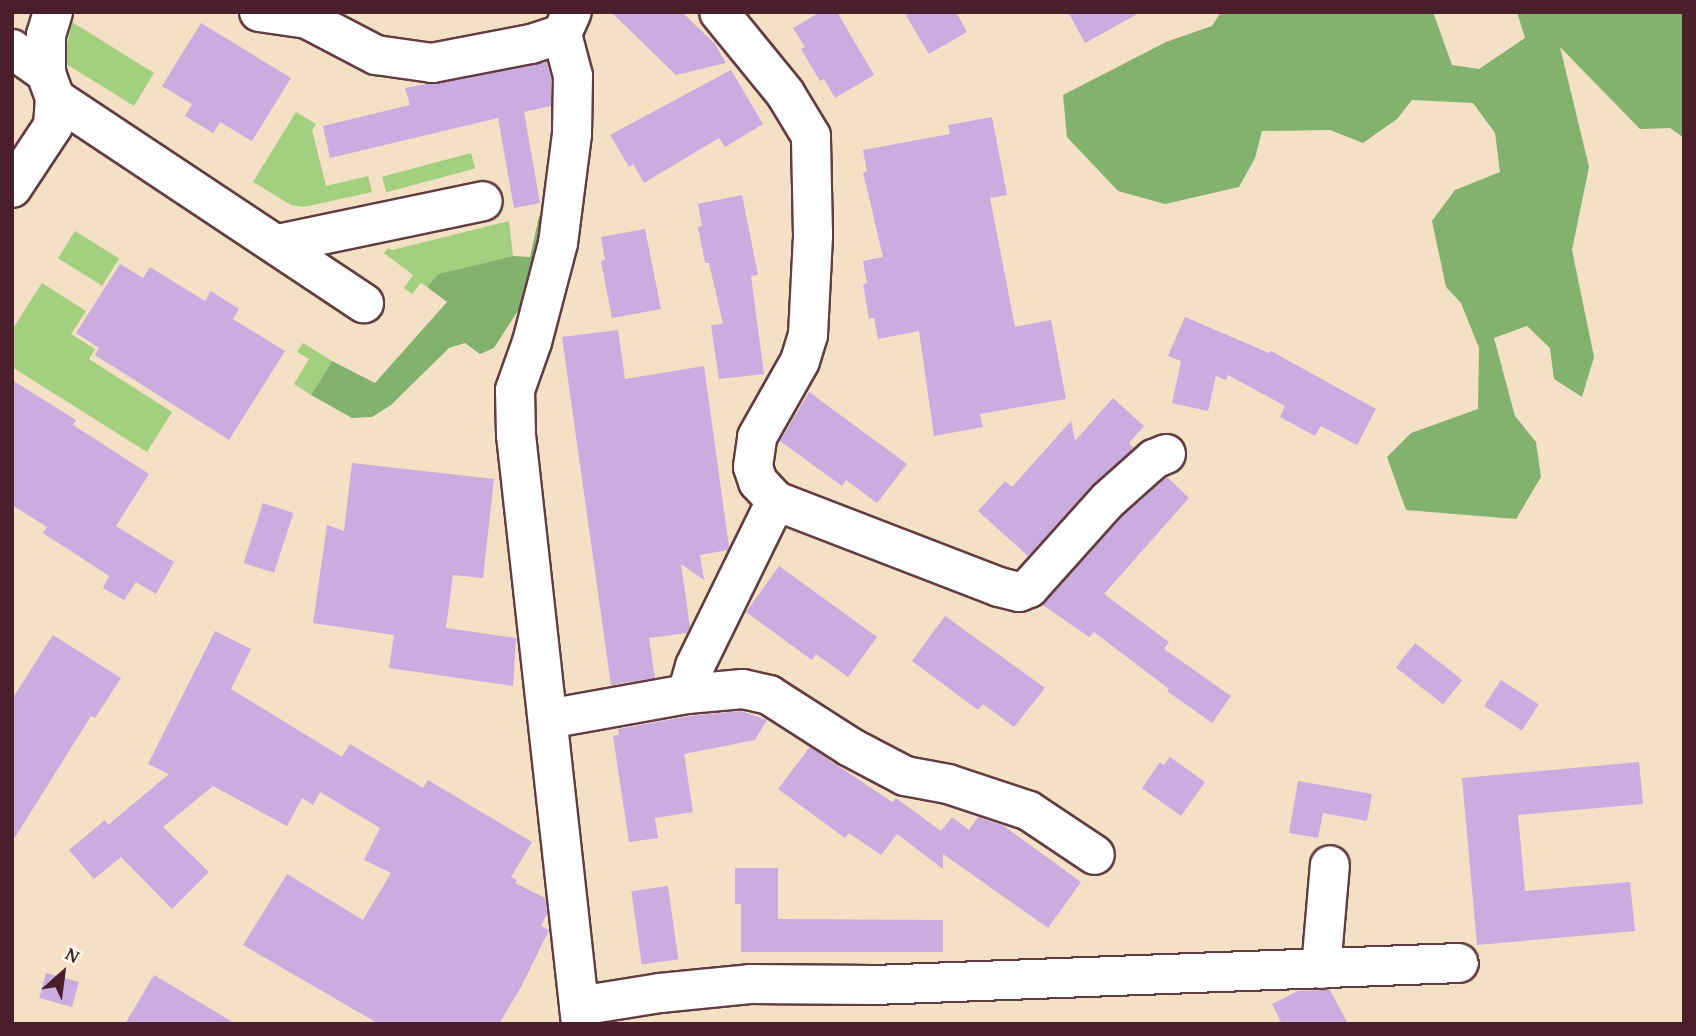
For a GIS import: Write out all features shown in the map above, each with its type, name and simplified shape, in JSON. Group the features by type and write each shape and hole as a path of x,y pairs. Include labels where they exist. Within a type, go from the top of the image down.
{"street":[{"path":"12,188 52,125 46,35 53,12"},
{"path":"260,12 309,16 376,55 432,63 531,44 567,23 573,76 572,134 558,243 532,342 515,390 516,435 580,1015 660,993 750,984 874,985 1460,963"},
{"path":"719,12 785,93 811,136 813,235 808,335 800,361 757,437 753,467 758,482 776,501 999,587 1019,592 1029,588 1108,500 1154,459 1166,454"},
{"path":"12,49 50,85 364,303"},
{"path":"278,244 482,201"},
{"path":"687,694 695,666 776,501"},
{"path":"548,719 687,694 743,689 769,695 850,747 905,776 948,784 1029,810 1095,855"},
{"path":"1321,969 1331,865"}],"green space":[{"path":"1221,12 1433,12 1452,65 1479,69 1525,38 1517,12 1684,12 1684,138 1670,128 1640,129 1560,47 1589,167 1572,250 1594,357 1582,397 1554,379 1550,348 1527,326 1494,338 1515,416 1536,442 1541,477 1516,519 1406,510 1387,457 1411,433 1478,409 1479,348 1461,303 1446,287 1432,221 1455,190 1500,172 1495,133 1473,103 1412,100 1397,119 1363,143 1330,130 1262,131 1255,158 1239,187 1165,204 1118,191 1067,137 1063,95 1166,42 1212,26"},
{"path":"72,22 154,73 134,106 63,62"},
{"path":"296,112 316,124 312,130 326,186 368,176 372,192 304,207 291,205 253,182"},
{"path":"471,153 475,168 386,192 382,177"},
{"path":"549,214 519,309 494,348 480,354 465,343 449,348 391,405 372,417 352,418 311,395 332,361 375,383 447,302 427,287 438,274 513,256 530,257 539,216"},
{"path":"509,221 513,256 438,274 427,287 421,283 412,294 404,288 413,275 384,253 388,248 392,250"},
{"path":"75,231 119,259 102,286 58,258"},
{"path":"42,283 86,311 71,334 95,349 89,359 172,412 147,452 12,367 12,330"},
{"path":"303,343 332,361 311,395 294,384 309,359 297,352"}],"building":[{"path":"611,12 682,12 715,44 726,63 676,75"},
{"path":"820,12 837,12 874,75 835,98 824,79 820,81 801,49 805,47 793,28"},
{"path":"904,12 956,12 967,32 929,54"},
{"path":"1068,12 1141,12 1085,43"},
{"path":"201,23 291,78 252,141 220,122 213,133 185,116 192,104 162,86"},
{"path":"547,62 551,79 551,106 524,112 540,203 514,208 498,118 330,158 323,126 410,105 405,88"},
{"path":"731,70 763,124 725,147 719,138 644,183 633,164 629,167 610,135"},
{"path":"992,117 1007,195 990,198 1015,327 1051,320 1066,399 980,414 983,427 934,436 919,331 878,339 874,318 869,319 863,284 867,283 863,261 883,257 863,172 867,172 863,150 950,134 948,125"},
{"path":"742,195 758,275 751,276 764,374 719,379 711,325 723,324 709,263 705,263 698,227 702,226 698,204"},
{"path":"645,229 661,309 612,318 601,261 605,260 601,237"},
{"path":"120,264 143,278 150,267 205,301 211,291 239,309 233,319 285,351 229,440 95,355 99,348 76,333"},
{"path":"1185,317 1269,353 1271,351 1376,409 1357,445 1321,426 1315,436 1280,417 1285,406 1228,375 1226,380 1216,376 1208,411 1172,403 1181,361 1168,356"},
{"path":"618,330 625,379 704,366 729,547 728,550 700,555 704,580 681,564 690,627 687,633 649,638 655,678 611,685 562,337"},
{"path":"12,380 76,420 73,425 149,474 116,526 174,562 156,594 136,582 124,600 103,588 109,576 43,533 47,527 12,505"},
{"path":"809,392 907,464 877,503 846,480 842,486 780,441"},
{"path":"1113,398 1144,426 1129,443 1134,448 1092,485 1028,556 978,511 1005,481 1012,487 1071,421 1075,441"},
{"path":"352,463 494,479 483,578 453,575 446,628 516,638 513,686 389,668 394,635 313,623 327,525 344,531"},
{"path":"1167,477 1189,498 1104,594 1169,642 1164,649 1231,696 1212,723 1167,691 1169,689 1094,632 1089,637 1043,605 1123,516"},
{"path":"263,503 293,513 274,573 244,563"},
{"path":"779,566 877,637 848,677 816,654 812,660 746,612"},
{"path":"945,616 1045,688 1014,727 983,704 978,710 912,661"},
{"path":"215,631 251,649 231,689 342,757 350,744 423,788 428,780 532,842 511,877 517,880 515,883 545,898 547,913 541,926 549,930 499,1024 379,1024 243,945 287,874 363,920 391,873 364,860 380,828 320,792 313,805 302,798 287,826 213,786 163,827 209,872 172,909 121,857 94,879 69,850 105,820 108,825 169,774 148,764"},
{"path":"53,635 121,678 95,718 91,716 12,842 12,699"},
{"path":"1415,643 1462,680 1443,704 1396,667"},
{"path":"1501,680 1539,705 1522,731 1484,706"},
{"path":"741,711 767,720 755,740 684,754 693,812 655,818 658,838 629,842 613,736 619,735 618,729 690,716"},
{"path":"810,747 892,802 896,798 941,831 952,817 969,830 978,817 1004,826 1081,882 1048,928 943,854 943,869 897,834 881,855 849,833 845,838 778,789"},
{"path":"1170,757 1205,782 1181,816 1142,788 1160,762 1164,765"},
{"path":"1639,762 1643,804 1518,815 1525,891 1630,882 1635,931 1477,945 1462,778"},
{"path":"1298,781 1372,794 1367,821 1323,813 1318,838 1289,833"},
{"path":"735,868 778,868 778,919 943,920 943,952 741,952 741,904 735,904"},
{"path":"668,886 678,959 642,964 631,891"},
{"path":"46,973 79,982 72,1007 39,998"},
{"path":"154,975 236,1024 125,1024"},
{"path":"1330,990 1348,1024 1282,1024 1272,1004 1298,991"}]}
